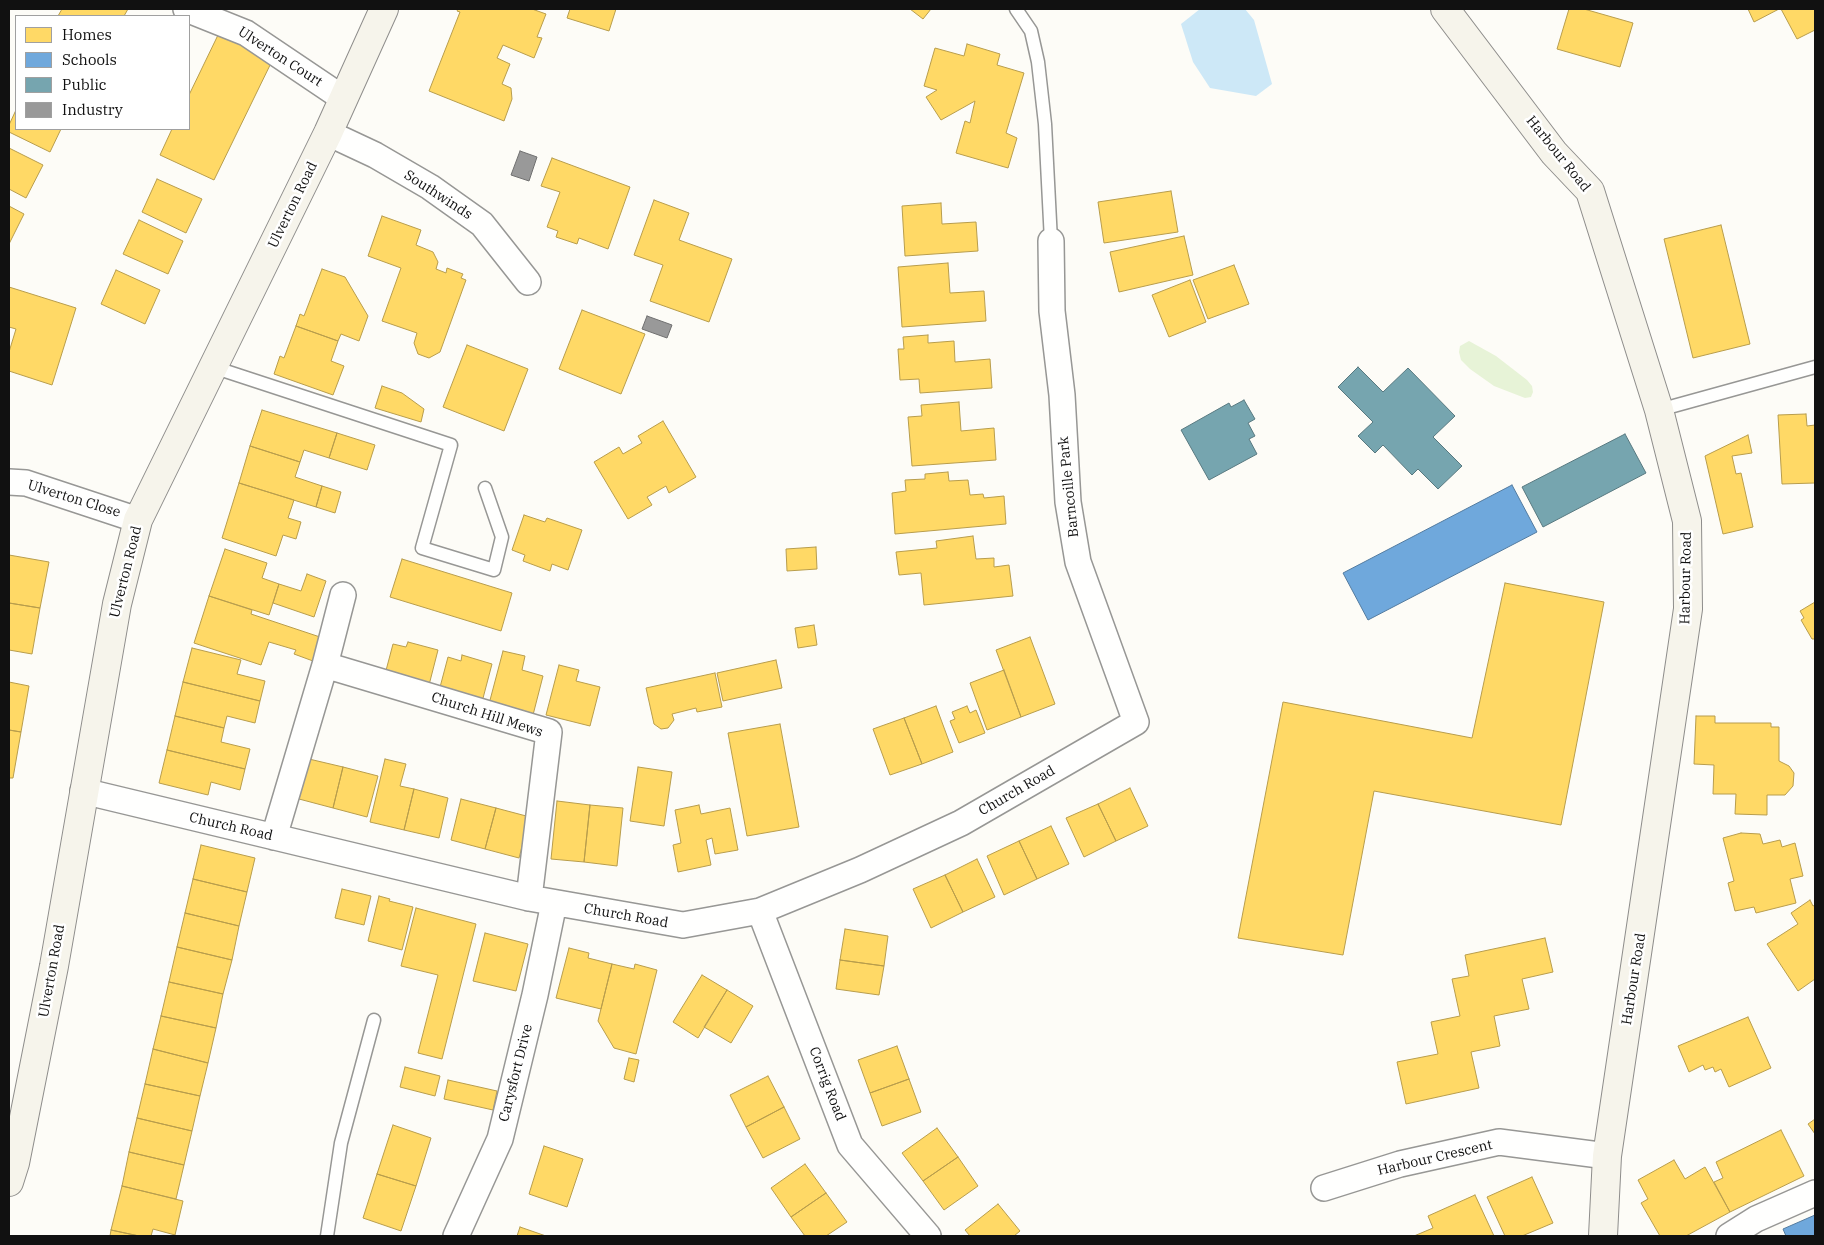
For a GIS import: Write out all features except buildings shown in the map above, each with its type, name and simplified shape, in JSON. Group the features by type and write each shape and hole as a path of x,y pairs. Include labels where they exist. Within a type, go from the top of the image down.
{"street":[{"path":"167,15 181,9"},
{"name":"Ulverton Court","path":"186,9 246,33 344,99"},
{"name":"Ulverton Road","path":"9,1182 15,1163 54,966 117,604 138,520 328,133 384,9"},
{"name":"Harbour Road","path":"1446,9 1554,153 1590,191 1659,410 1687,520 1688,609 1608,1156 1603,1236"},
{"name":"Southwinds","path":"328,133 375,155 422,183 482,224 528,282"},
{"name":"Barncoille Park","path":"1051,241 1052,311 1062,395 1068,502 1078,562 1136,722"},
{"name":"Ulverton Close","path":"9,482 26,483 138,520"},
{"path":"274,837 325,665 343,595"},
{"name":"Church Hill Mews","path":"325,665 549,732 529,898"},
{"name":"Church Road","path":"83,791 529,898 683,925 760,911 860,870 961,823 1136,722"},
{"name":"Carysfort Drive","path":"456,1236 500,1139 535,995 554,903"},
{"name":"Corrig Road","path":"760,911 850,1145 928,1236"},
{"name":"Harbour Crescent","path":"1324,1188 1400,1164 1499,1142 1608,1156"},
{"path":"1729,1236 1756,1219 1815,1193"}],"lane":[{"path":"1016,9 1031,31 1038,62 1045,124 1051,241"},
{"path":"213,367 451,444 422,548 494,570 502,537 485,488"},
{"path":"1659,410 1815,367"},
{"path":"327,1236 341,1143 374,1020"}],"green space":[{"path":"1469,341 1496,356 1527,380 1532,386 1533,392 1531,397 1525,398 1494,386 1470,369 1461,360 1459,352 1460,346"}],"water":[{"path":"1200,9 1245,9 1254,20 1272,84 1256,96 1210,88 1193,62 1181,24"}]}
